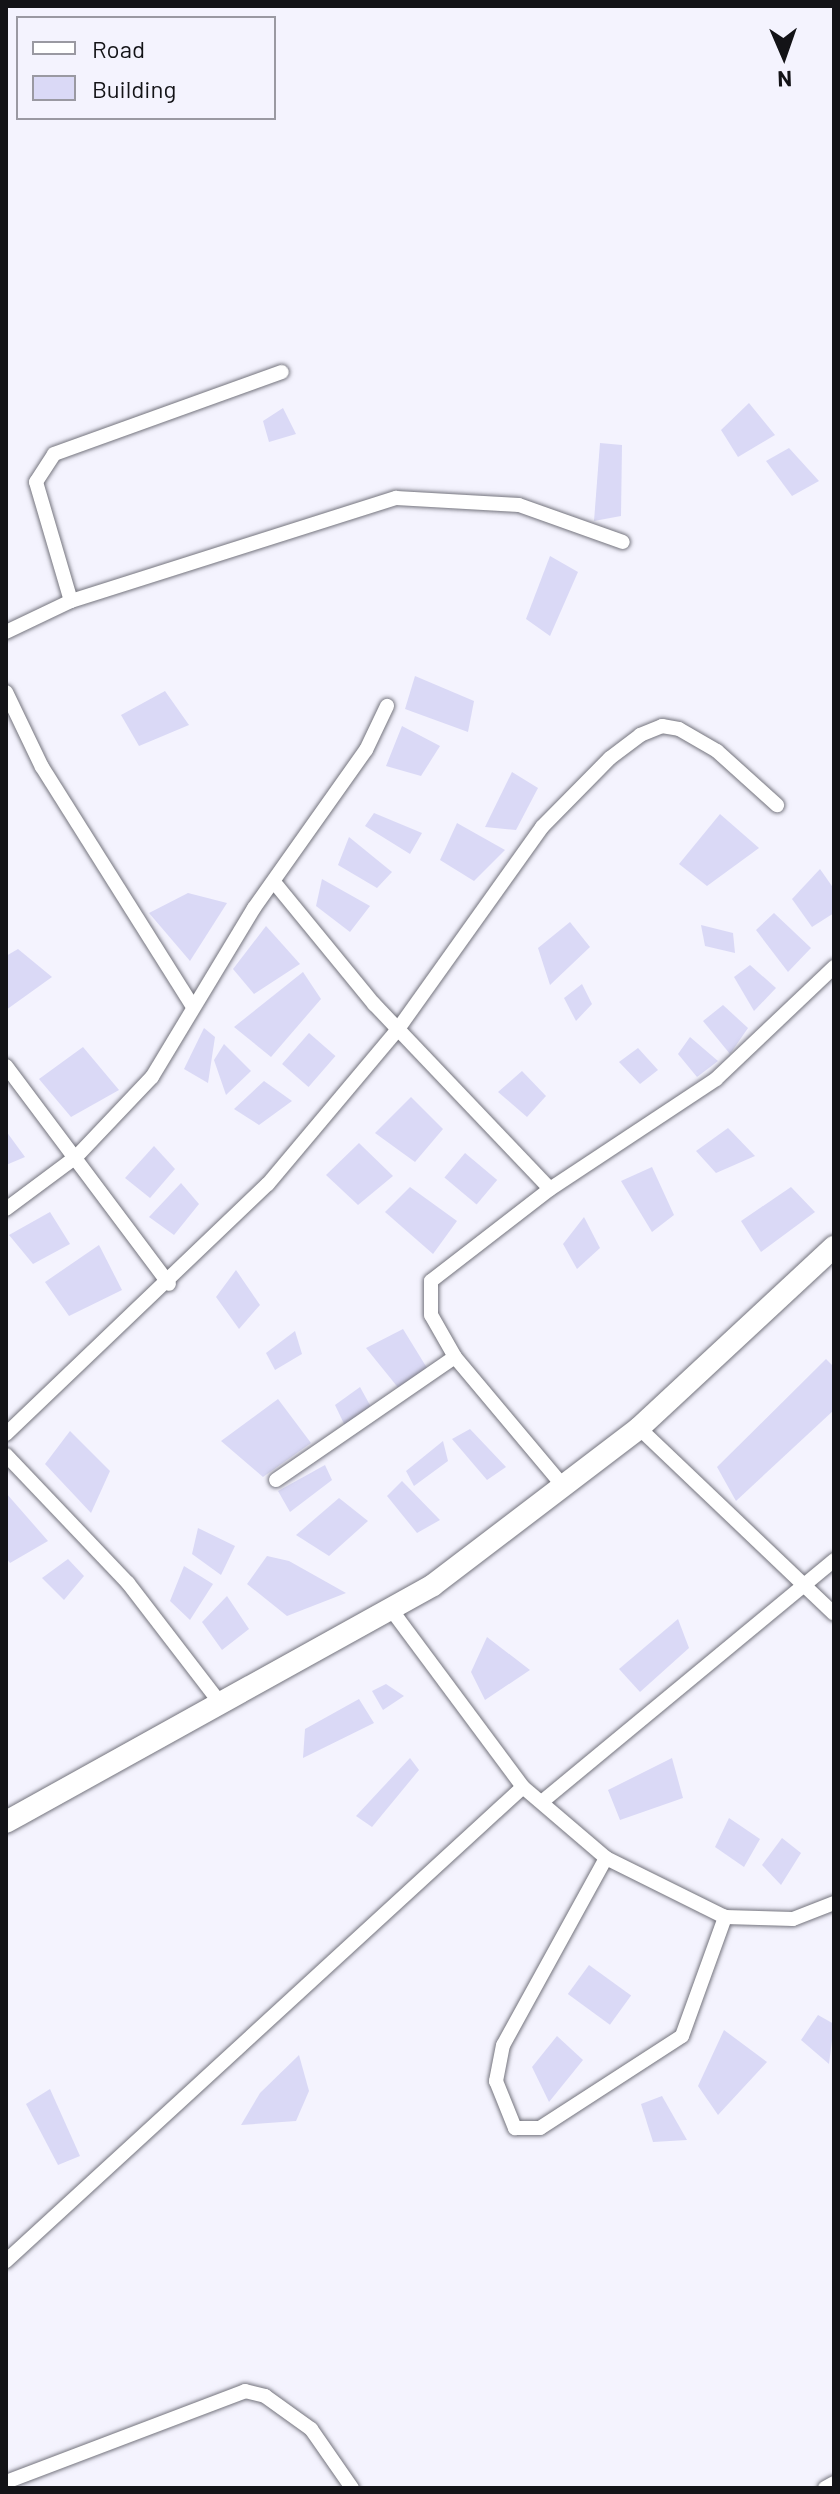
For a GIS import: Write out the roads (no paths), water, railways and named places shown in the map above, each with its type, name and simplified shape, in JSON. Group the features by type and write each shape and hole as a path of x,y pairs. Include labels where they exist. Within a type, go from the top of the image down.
{"main road":[{"path":"6,1822 220,1703 393,1612 639,1428 834,1247"}],"street":[{"path":"71,601 36,482 44,463 282,372"},
{"path":"6,632 71,601 396,498 519,505 623,542"},
{"path":"6,692 42,767 192,1005"},
{"path":"6,1209 77,1156 152,1077 192,1005 366,750 387,706"},
{"path":"6,1434 169,1284 268,1184 398,1029 542,827 640,735 662,726 679,729 717,751 777,805"},
{"path":"274,882 398,1029 550,1189"},
{"path":"564,1487 455,1357 431,1315 431,1281 550,1189 716,1079 834,967"},
{"path":"6,1066 77,1156 169,1284"},
{"path":"276,1480 455,1357"},
{"path":"639,1428 834,1614"},
{"path":"6,1455 128,1583 220,1703"},
{"path":"543,1801 807,1587 834,1560"},
{"path":"393,1612 523,1787 606,1858 725,1917 793,1919 834,1903"},
{"path":"6,2261 523,1787"},
{"path":"606,1858 503,2045 496,2081 515,2128 540,2128 682,2036 725,1917"},
{"path":"6,2482 245,2391 265,2396 311,2429 352,2488"},
{"path":"825,2488 834,2483"}]}
